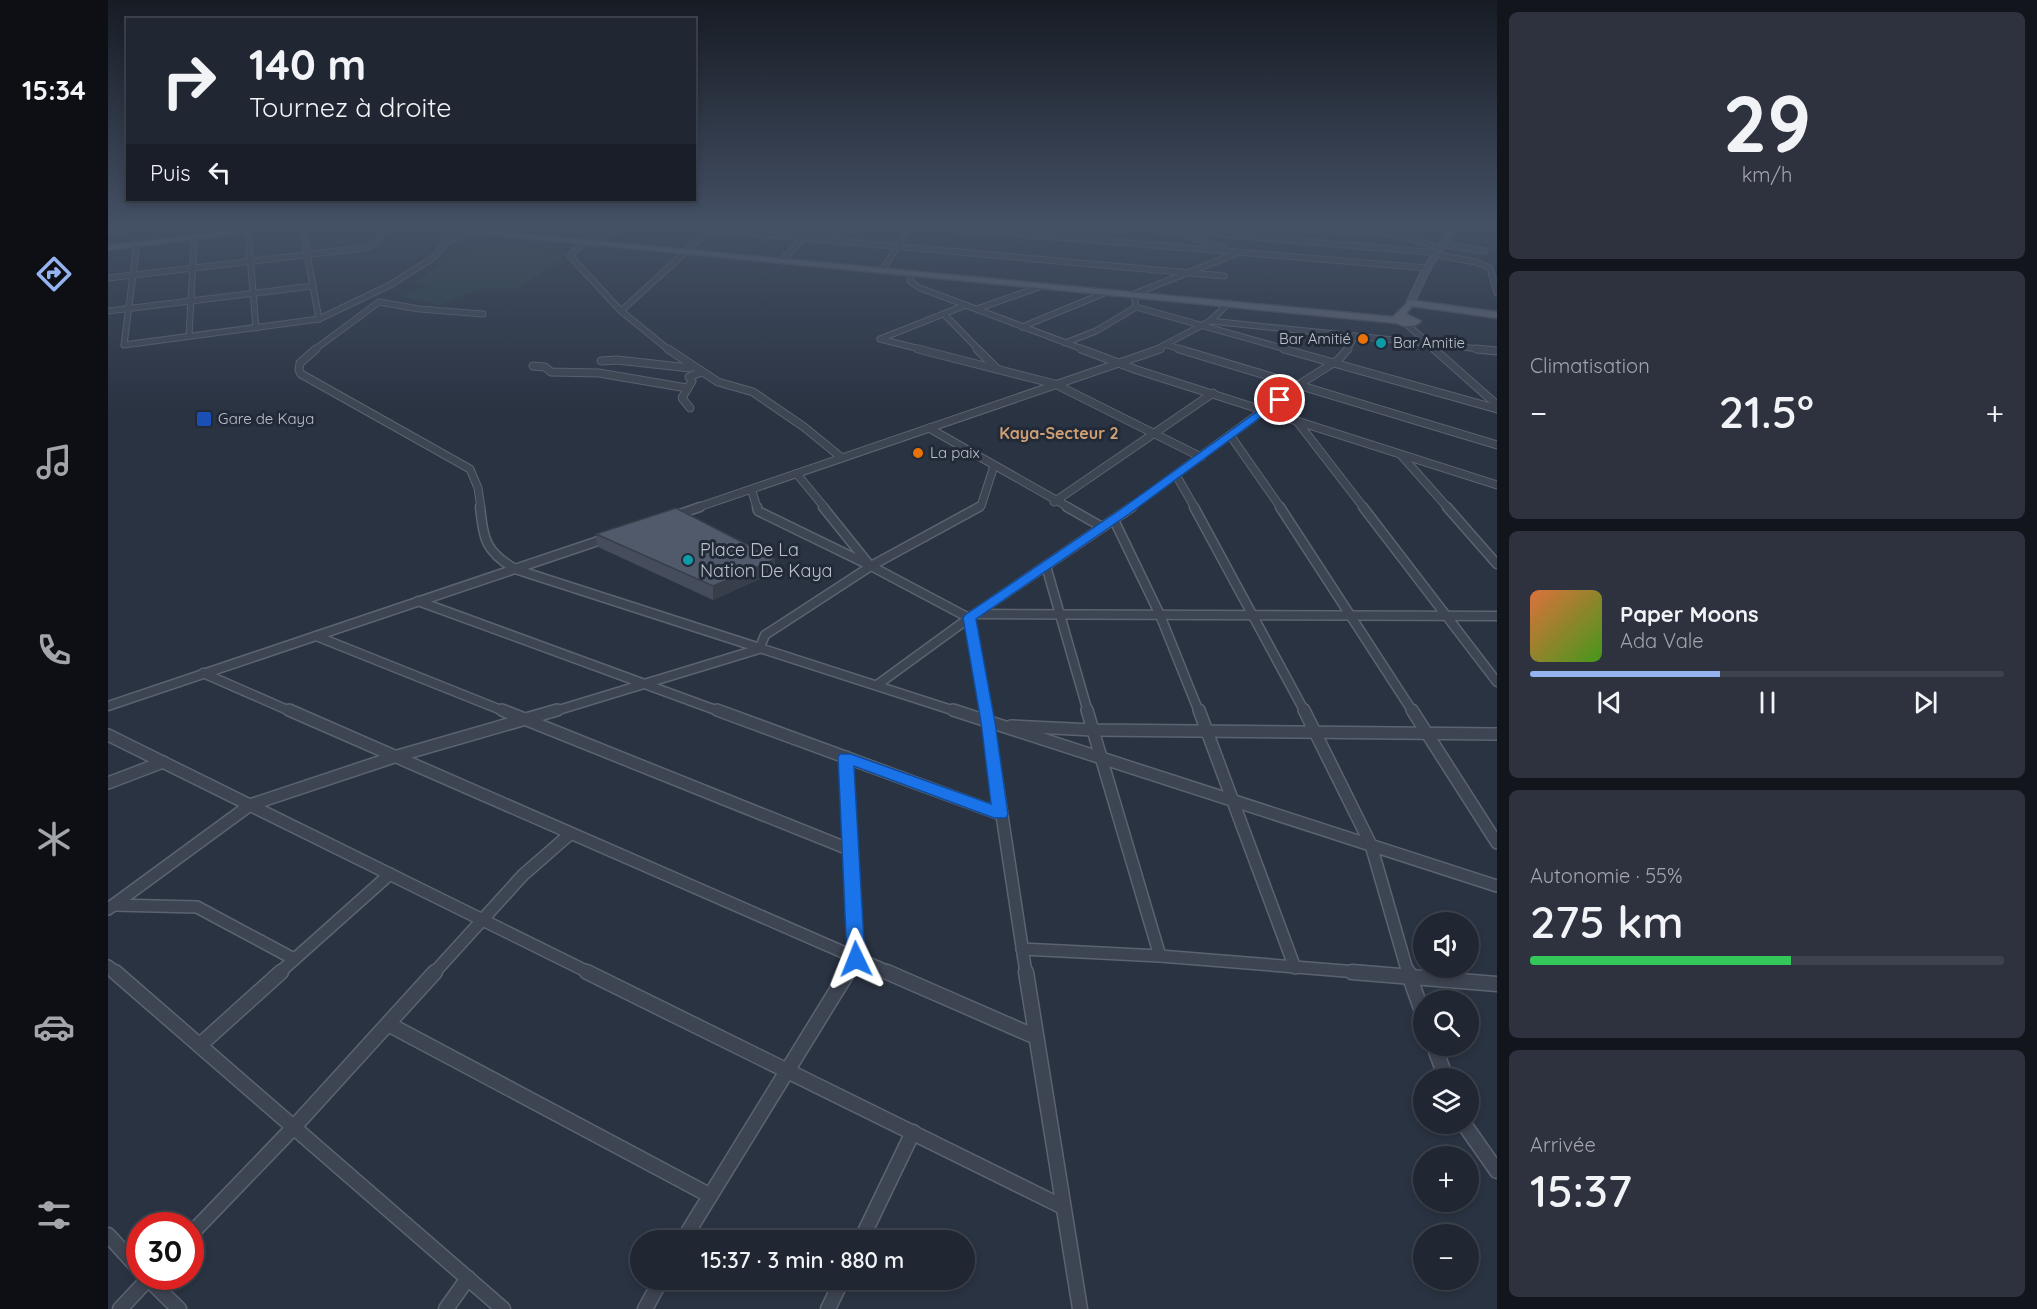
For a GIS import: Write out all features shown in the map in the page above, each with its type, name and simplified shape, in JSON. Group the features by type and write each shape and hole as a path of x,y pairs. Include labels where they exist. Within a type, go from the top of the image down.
{"main road":[{"path":"1054,287 1378,317 1497,315"},
{"path":"1406,318 1419,287"}],"street":[{"path":"130,287 124,345 319,319 385,287"},
{"path":"189,336 192,287"},
{"path":"252,287 256,328"},
{"path":"108,311 305,287"},
{"path":"314,287 319,319"},
{"path":"599,287 621,311 674,354 718,382 753,392 842,458"},
{"path":"621,311 647,287"},
{"path":"919,287 1118,363 1497,485"},
{"path":"977,309 1039,287"},
{"path":"1136,307 1134,294 1152,287"},
{"path":"1022,327 1107,292"},
{"path":"359,300 370,301"},
{"path":"483,314 379,303 306,356 298,365 298,370 301,374 370,414 471,469 477,482 488,547 491,552 515,569 1497,886"},
{"path":"668,518 1167,345 1203,326 1229,303"},
{"path":"966,305 880,339 1055,384 1201,457"},
{"path":"1065,343 1096,331 1136,307 1497,407"},
{"path":"944,314 998,369"},
{"path":"1406,318 1426,343 1497,407"},
{"path":"1210,321 1497,351"},
{"path":"877,685 1114,520 1300,384 1334,362 1346,353 1355,336"},
{"path":"1167,345 1497,445"},
{"path":"601,361 617,360 685,366 701,372"},
{"path":"533,366 545,367 551,372 599,373 687,388"},
{"path":"690,408 682,398 692,381 689,376 701,372"},
{"path":"1054,502 1213,393"},
{"path":"1296,420 1497,682"},
{"path":"929,428 1102,528"},
{"path":"1230,435 1274,497 1497,843"},
{"path":"1401,454 1497,564"},
{"path":"111,907 250,804 394,757 646,685 759,648 765,635 871,566 981,506 993,466"},
{"path":"797,474 871,566"},
{"path":"1176,475 1254,615 1371,845 1414,990"},
{"path":"752,491 758,511 973,616 1497,616"},
{"path":"1114,520 1160,615 1207,731 1231,801 1295,968"},
{"path":"108,706 613,536"},
{"path":"1046,566 1160,956"},
{"path":"418,601 1000,814"},
{"path":"973,616 992,723 1000,814 1080,1309"},
{"path":"315,636 851,850"},
{"path":"203,673 1036,1037"},
{"path":"992,723 1093,730 1497,734"},
{"path":"108,735 1063,1206"},
{"path":"689,1230 856,959 846,757"},
{"path":"108,783 163,762"},
{"path":"204,1220 294,1127 523,875 570,834"},
{"path":"200,1046 390,874"},
{"path":"111,907 197,907 294,959"},
{"path":"1022,949 1160,956 1497,984"},
{"path":"108,966 503,1309"},
{"path":"388,1024 709,1195"},
{"path":"866,1230 913,1132"},
{"path":"1471,1134 1497,1172"},
{"path":"108,1235 126,1254"},
{"path":"446,1309 468,1278"},
{"path":"120,1309 135,1290"},
{"path":"160,1290 179,1309"},
{"path":"645,1309 655,1290"},
{"path":"828,1309 837,1290"}],"green space":[{"path":"425,287 520,287 482,288 440,305 403,297"}],"building":[{"name":"Place De La Nation De Kaya","path":"676,508 775,559 713,586 596,534"}],"place":[{"name":"Bar Amitié","path":"1363,339"},
{"name":"Bar Amitie","path":"1381,343"},
{"name":"Gare de Kaya","path":"204,419"},
{"name":"La paix","path":"918,453"},
{"name":"Place De La Nation De Kaya","path":"688,560"}],"district":[{"name":"Kaya-Secteur 2","path":"1059,433"}],"route":[{"path":"856,959 846,757 1000,814 988,722 969,618 1125,512 1280,400"}]}
